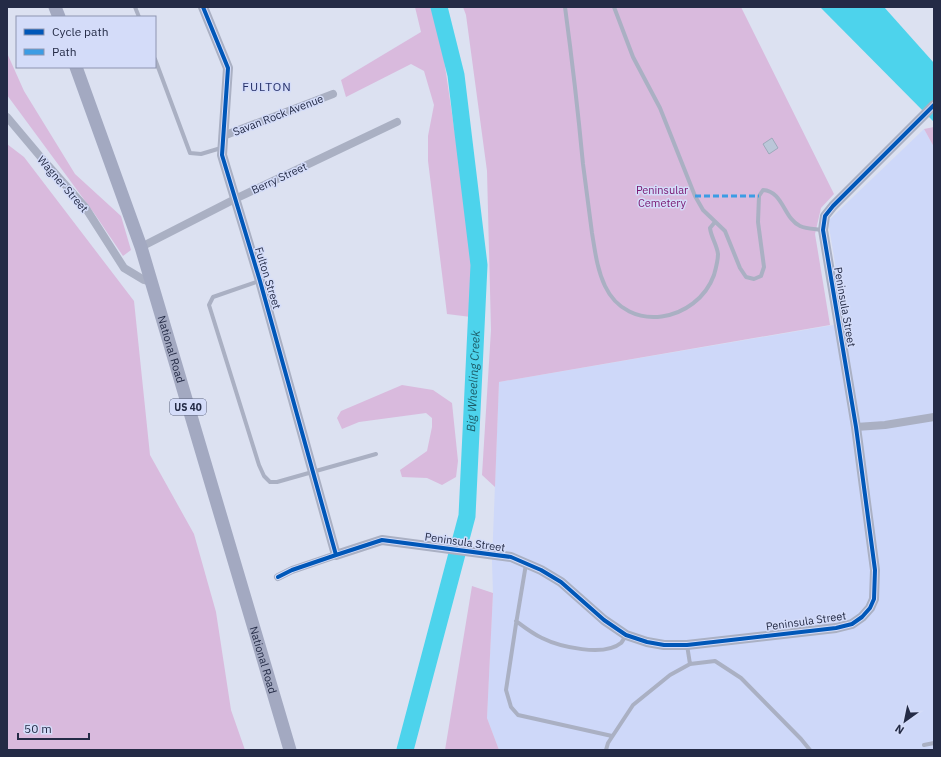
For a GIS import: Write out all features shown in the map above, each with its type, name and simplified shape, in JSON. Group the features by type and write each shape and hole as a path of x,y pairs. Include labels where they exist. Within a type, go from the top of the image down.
{"main road":[{"name":"National Road","path":"76,68 141,247 152,282 196,437 290,750"}],"street":[{"name":"Fulton Street","path":"203,7 228,68 222,154 234,199 260,281 336,554"},
{"name":"Savan Rock Avenue","path":"223,136 333,94"},
{"name":"Peninsula Street","path":"336,554 382,540 511,557 541,570 561,582 604,620 626,635 647,642 664,645 687,645 836,628 852,624 862,618 870,608 874,599 874,570 856,427 823,230 825,216 832,206 934,105"},
{"name":"Wagner Street","path":"7,117 85,207 124,268 144,280 152,282"},
{"name":"Berry Street","path":"141,247 234,199 397,122"},
{"path":"856,427 885,425 934,417"},
{"path":"278,577 292,570 336,554"}],"lane":[{"path":"565,7 587,199 597,266 606,287 616,301 630,311 647,317 663,317 679,312 693,304 704,294 716,269 718,254 710,228 715,222"},
{"path":"614,7 633,57 660,108 695,196 703,210 725,231 740,268 746,277 754,280 761,276 764,267 758,222 759,196 763,190 769,190 776,195 791,219 800,226 823,230"},
{"path":"156,63 190,153 201,154 223,147"},
{"path":"260,281 213,297 210,306 259,465 264,476 270,482 277,482 376,454"},
{"path":"526,564 506,690 511,707 515,714 518,715 612,736"},
{"path":"516,621 542,638 564,646 582,649 600,649 616,646 622,642 626,635"},
{"path":"687,645 690,664"},
{"path":"606,750 612,736 633,704 670,675 690,664 715,661 731,670 741,678 788,725 810,750"},
{"path":"924,744 934,743"}],"shaded area":[{"path":"924,129 934,147 934,750 499,750 487,718 493,593 492,562 499,382 845,323 828,221"}],"green space":[{"path":"415,7 434,7 438,19 471,242 471,317 447,314 428,161 428,136 434,105 424,71 411,64 346,97 341,80 421,32"},
{"name":"Peninsular Cemetery","path":"463,7 741,7 834,194 821,208 815,234 830,325 499,382 495,487 482,475 491,330 487,171 466,15"},
{"path":"7,53 24,91 75,174 121,216 131,250 123,256 94,213 7,95"},
{"path":"934,127 934,147 924,129"},
{"path":"7,144 24,157 134,301 150,455 194,534 216,612 231,710 245,750 7,750"},
{"path":"402,385 433,390 452,403 458,461 456,477 442,485 427,478 402,477 400,470 427,451 432,427 432,418 426,413 359,422 342,429 337,418 341,411"},
{"path":"472,586 493,593 487,718 499,750 445,750"}],"water":[{"path":"820,7 884,7 934,63 934,122"}],"building":[{"path":"772,138 778,148 769,154 763,144"}],"waterway":[{"name":"Big Wheeling Creek","path":"405,750 467,516 479,265 456,75 439,7"}],"marked path":[{"path":"695,196 759,196"}],"cycle path":[{"path":"203,7 228,68 222,155 260,281 336,555"},
{"path":"278,577 292,570 382,540 511,557 541,570 561,582 604,620 626,635 647,642 664,645 687,645 836,628 852,624 862,617 870,608 874,599 875,570 856,427 823,230 825,216 833,206 934,105"}],"district":[{"name":"FULTON","path":"267,87"}]}
